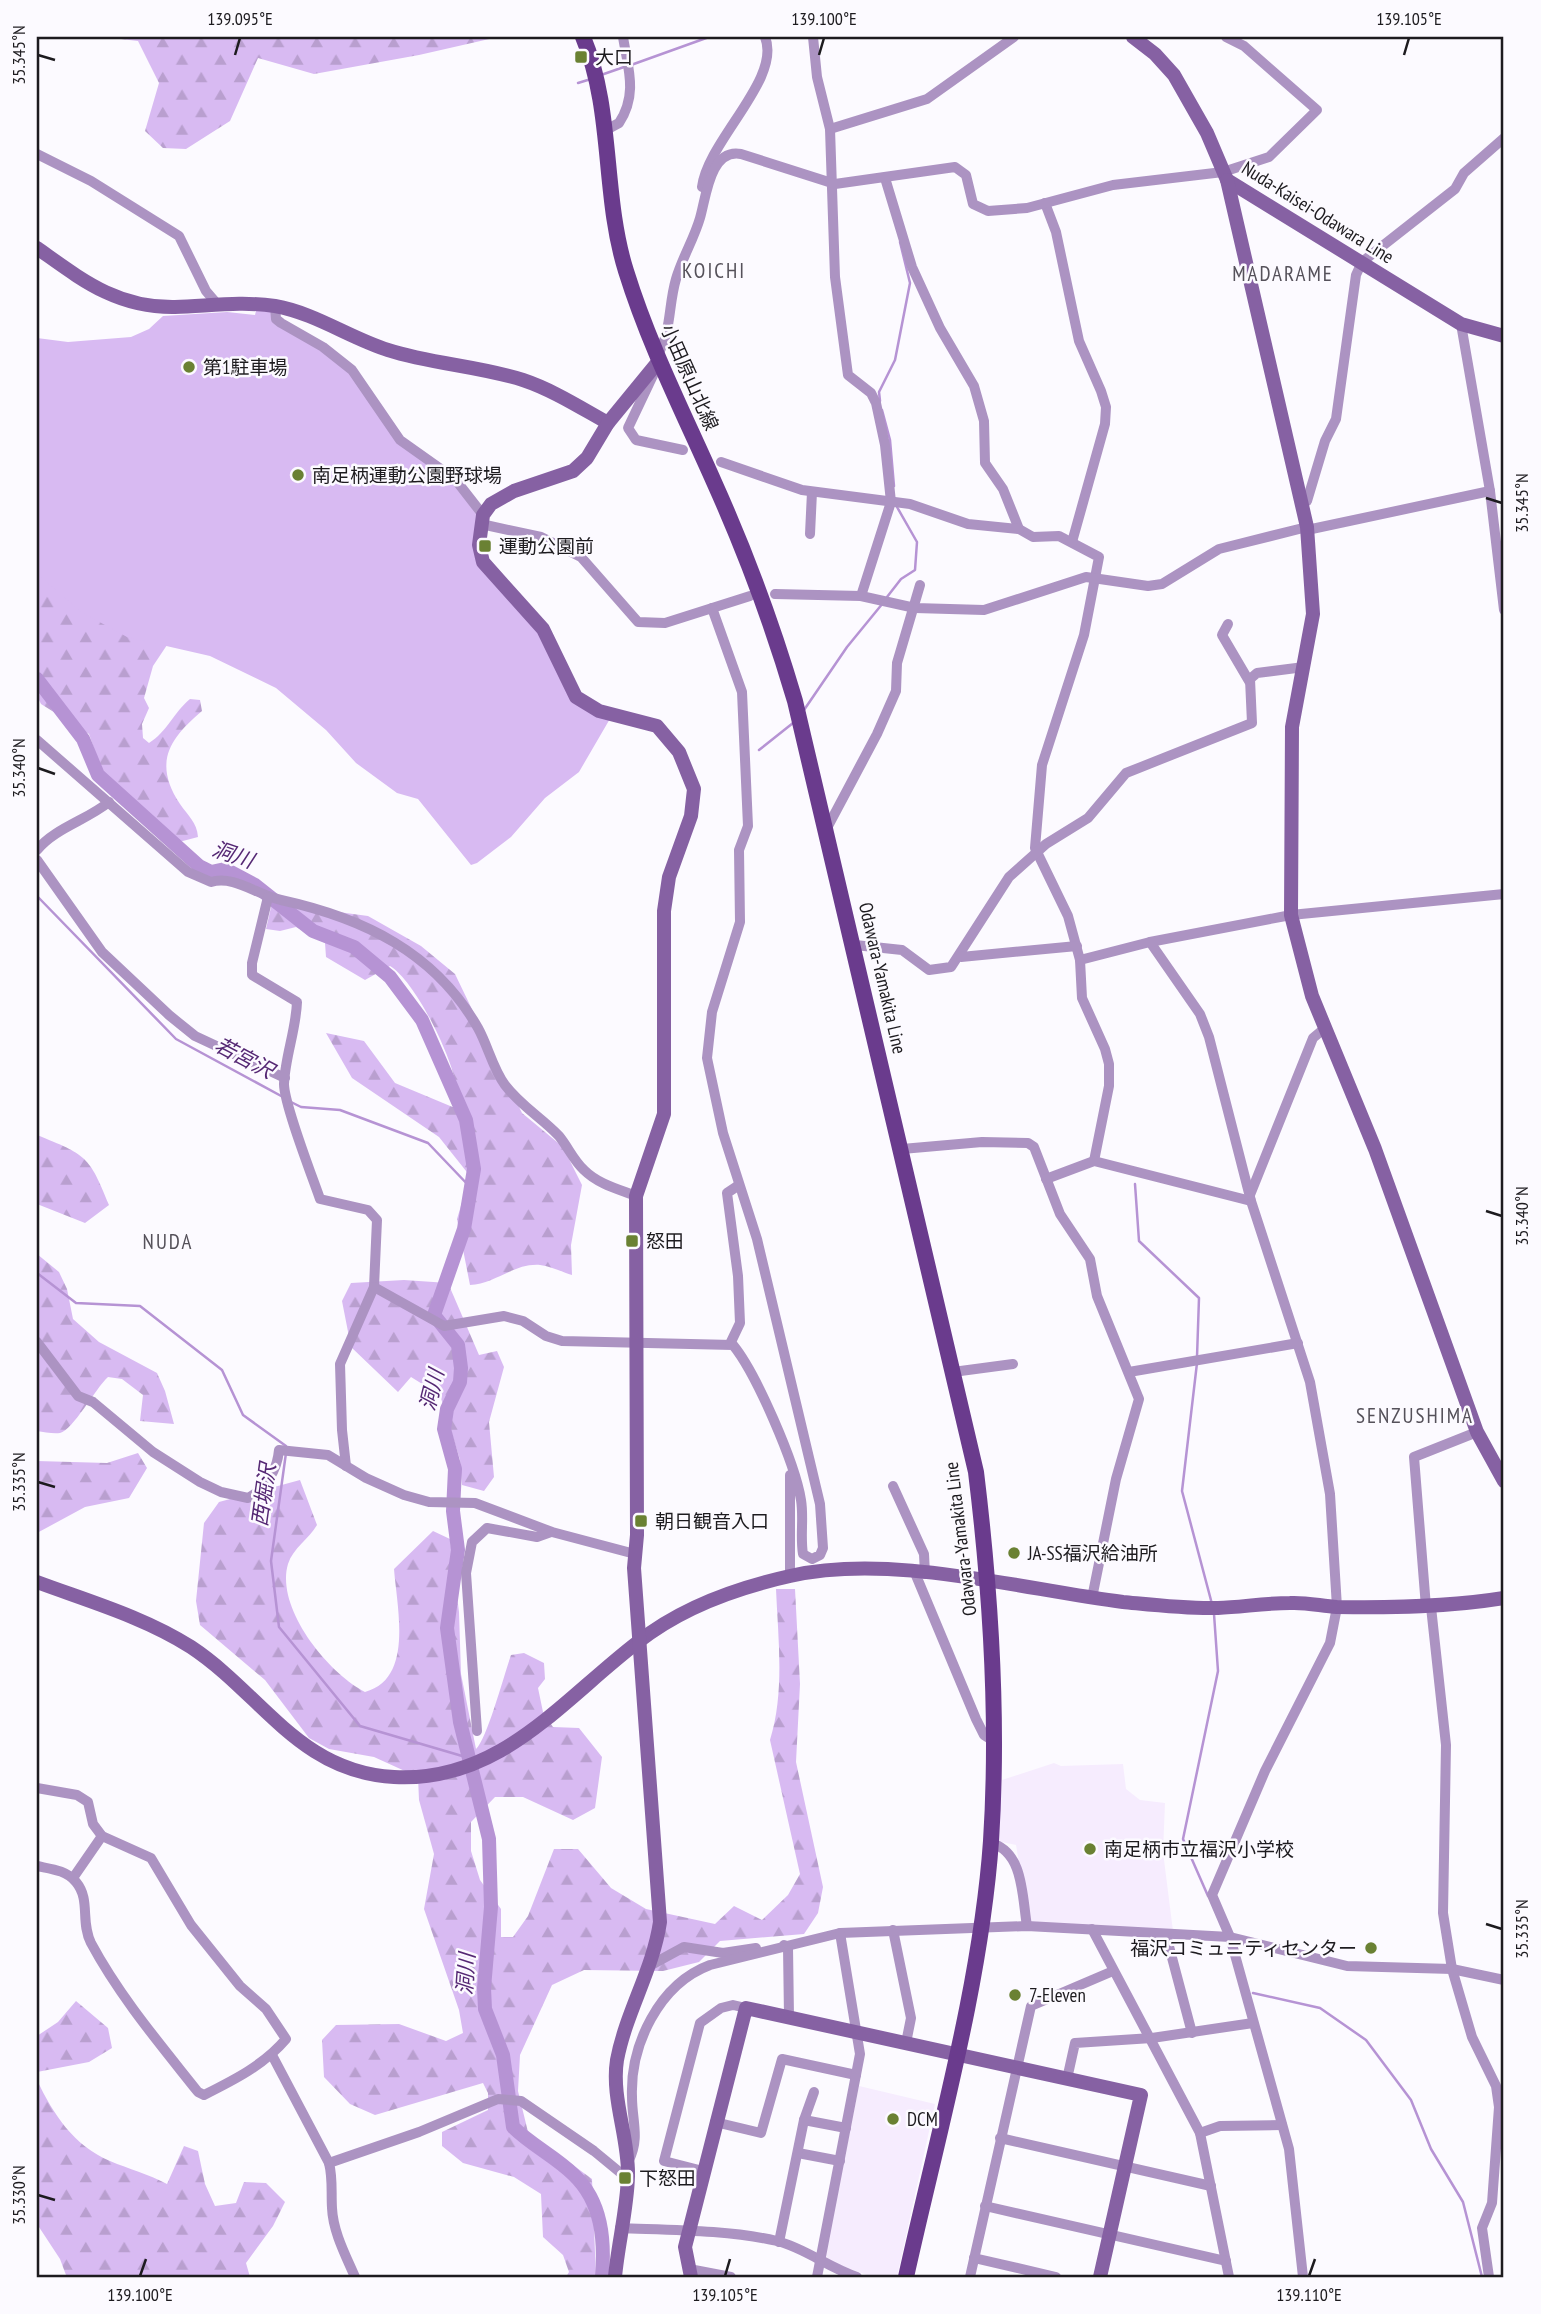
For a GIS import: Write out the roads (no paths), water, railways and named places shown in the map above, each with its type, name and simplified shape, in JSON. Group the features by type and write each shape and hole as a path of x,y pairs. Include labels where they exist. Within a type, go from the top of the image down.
{"main road":[{"name":"小田原山北線","path":"583,37 596,77 606,130 615,224 625,267 657,359 715,484 773,626 799,717"},
{"name":"Odawara-Yamakita Line","path":"799,717 855,945 976,1472 989,1581 995,1742 990,1843 981,1927 906,2277"}],"street":[{"path":"606,130 619,123 624,116 632,82 623,37"},
{"path":"705,191 703,179 715,151 765,68 769,52 765,37"},
{"path":"813,37 817,77 830,129 835,184 835,277 842,341 848,374 871,393 876,402 885,445 891,502 861,596"},
{"path":"830,129 927,100 1014,37"},
{"name":"Nuda-Kaisei-Odawara Line","path":"1133,37 1155,54 1174,75 1207,133 1225,176 1461,324 1504,336"},
{"path":"683,450 636,440 628,428 650,385 666,339 676,280 699,219 705,191 719,160 734,153 835,184 955,167 966,175 973,204 982,210 1007,210 1045,203 1120,183 1225,176 1269,157 1317,110 1244,47 1226,37"},
{"path":"1300,502 1307,500 1325,441 1336,419 1356,275 1362,262 1455,189 1464,173 1504,138"},
{"path":"37,154 91,181 179,236 206,291 218,304"},
{"path":"1225,176 1307,529 1313,614 1291,740 1291,915 1312,996 1375,1149 1476,1432 1504,1481"},
{"path":"885,177 912,267 940,328 974,386 984,421 985,463 999,482 1019,529"},
{"path":"1045,203 1056,233 1079,341 1105,407 1105,424 1072,542"},
{"path":"37,248 79,279 127,301 159,306 239,302 275,306 312,317 386,349 426,361 523,380 608,423"},
{"path":"275,306 276,319 323,346 352,370 369,390 393,432 455,479 482,519 541,537 581,557 638,622 665,623 750,596"},
{"path":"1461,324 1490,491 1504,610"},
{"path":"615,2277 628,2179 627,2140 617,2089 618,2058 650,1965 660,1922 635,1554 636,1196 664,1114 664,911 669,877 691,816 694,789 679,752 657,726 599,711 576,697 543,629 483,562 479,545 482,519 491,504 513,491 573,471 587,458 608,423 657,359"},
{"path":"721,462 812,492 910,504 968,523 1019,529 1033,537 1052,534 1099,557 1097,579 1084,635 1042,765 1035,853 1068,916 1080,960 1082,998 1109,1064 1109,1086 1094,1161"},
{"path":"775,594 861,596 915,608 984,610 1078,578 1148,586 1163,584 1219,550 1490,491"},
{"path":"810,534 812,492"},
{"path":"827,830 895,691 897,663 920,584"},
{"path":"374,1287 444,1326 504,1316 523,1321 546,1336 562,1341 730,1344 747,1361 801,1497 803,1554 812,1559 820,1555 823,1548 820,1504 757,1239 739,1185 707,1058 710,1021 740,922 739,850 748,826 741,692 712,608"},
{"path":"855,945 902,950 929,970 951,967 961,957 1001,887 1035,853 1088,818 1131,769 1252,723 1249,681 1222,635 1227,624"},
{"path":"1249,681 1257,673 1304,667"},
{"path":"37,740 70,772 109,802 188,872 211,882 225,878 268,897 343,916 383,934 417,957 436,972 460,1001 479,1029 503,1083 522,1106 558,1135 583,1170 599,1181 636,1196"},
{"path":"37,850 45,840 89,818 109,802"},
{"path":"37,860 102,952 169,1015 195,1036 285,1078"},
{"path":"1080,960 1150,942 1291,915 1504,894"},
{"path":"268,897 252,962 252,975 297,1002 296,1027 284,1085 320,1199 368,1210 377,1220 374,1287 340,1364 346,1466"},
{"path":"1150,942 1205,1026 1250,1198 1310,1382 1330,1494 1337,1606 1330,1643 1265,1771 1212,1890 1230,1937 1282,2125 1293,2177 1303,2277"},
{"path":"961,957 1077,946"},
{"path":"1250,1198 1313,1038 1325,1028"},
{"path":"902,1149 1020,1141 1034,1147 1060,1214 1090,1259 1097,1296 1129,1372 1139,1406 1116,1479 1092,1598"},
{"path":"1046,1180 1094,1161 1250,1198"},
{"path":"730,1344 740,1323 738,1276 727,1193 739,1185"},
{"path":"37,1342 78,1396 93,1402 153,1452 221,1492 248,1498 265,1488 278,1460 279,1450 328,1455 404,1495 429,1502 475,1503 552,1532 635,1554"},
{"path":"1129,1372 1298,1343"},
{"path":"953,1372 1013,1364"},
{"path":"1476,1432 1414,1457 1428,1607 1447,1745 1443,1913 1451,1969 1472,2037 1500,2087 1492,2203 1482,2228 1489,2277"},
{"path":"789,1464 795,1575"},
{"path":"893,1486 924,1554 920,1573 976,1719 984,1735 995,1742"},
{"path":"477,1731 466,1573 472,1542 488,1528 537,1536 552,1532"},
{"path":"37,1582 136,1619 193,1648 237,1684 290,1736 314,1753 351,1769 390,1777 441,1774 482,1763 538,1727 639,1640 712,1599 795,1575 823,1570 920,1573 1092,1598 1214,1608 1293,1602 1337,1606 1428,1607 1504,1598"},
{"path":"37,1788 77,1795 88,1802 93,1824 102,1836 151,1858 198,1934 240,1986 266,2009 286,2039 272,2055 236,2079 204,2095 198,2092 134,2012 96,1951 84,1929 85,1900 73,1878 61,1871 37,1866"},
{"path":"73,1878 102,1836"},
{"path":"990,1843 1002,1846 1013,1858 1027,1926"},
{"path":"628,2162 636,2141 632,2079 638,2050 653,2014 667,1995 700,1969 840,1933 1027,1926 1230,1937 1347,1966 1451,1969 1504,1980"},
{"path":"1092,1929 1200,2133 1229,2277"},
{"path":"893,1930 911,2018 905,2043"},
{"path":"817,2277 860,2054 840,1933"},
{"path":"1166,1935 1192,2033"},
{"path":"650,1965 684,1947 723,1953 772,1944 789,1947"},
{"path":"789,1947 789,2017"},
{"path":"970,2277 1031,2006 1113,1970"},
{"path":"703,2171 664,2161 700,2023 722,2008 733,2005 1141,2095 1100,2277"},
{"path":"731,2277 690,2273 685,2248 746,2008"},
{"path":"1068,2079 1075,2043 1152,2038 1253,2024"},
{"path":"272,2055 329,2163 333,2181 332,2208 340,2241 355,2277"},
{"path":"715,2122 761,2133 782,2059 856,2075"},
{"path":"779,2242 804,2119 814,2092"},
{"path":"329,2163 419,2132 498,2099 512,2099 521,2101 571,2135 628,2179"},
{"path":"804,2119 846,2128"},
{"path":"1200,2133 1220,2126 1282,2125"},
{"path":"1000,2138 1211,2186"},
{"path":"798,2153 840,2161"},
{"path":"985,2206 1226,2261"},
{"path":"620,2228 689,2231 779,2242 857,2277"},
{"path":"974,2258 1056,2277"}],"waterway":[{"path":"631,65 709,37"},
{"path":"601,75 624,67"},
{"path":"578,83 591,79"},
{"path":"880,401 879,392 895,360 910,283 900,242"},
{"path":"882,410 890,440 894,486"},
{"path":"887,597 901,579 915,570 917,542 897,507"},
{"path":"804,710 847,647 883,603"},
{"name":"洞川","path":"37,679 83,739 98,775 199,866 211,872 225,869 255,885 313,931 354,947 390,977 422,1020 466,1120 474,1169 464,1229 434,1315 458,1345 461,1368 460,1382 447,1409 444,1429 455,1469 453,1511 458,1550 447,1628 460,1722 489,1839 491,1907 484,1988 485,2009 503,2055 513,2127 574,2175 591,2197 602,2236 602,2277"},
{"path":"759,750 793,723"},
{"name":"若宮沢","path":"37,896 176,1039 283,1097"},
{"name":"若宮沢","path":"289,1101 301,1107 340,1110 428,1143 471,1188"},
{"path":"1135,1184 1139,1241 1199,1298 1197,1357"},
{"name":"西堀沢","path":"37,1273 76,1303 140,1306 222,1370 243,1415 286,1446"},
{"path":"1197,1363 1182,1491 1212,1604"},
{"name":"西堀沢","path":"286,1453 271,1561 279,1627 360,1726 469,1758"},
{"path":"1208,1896 1183,1839 1218,1671 1214,1614"},
{"path":"1253,1993 1320,2008 1366,2040 1411,2100 1431,2149 1463,2202 1482,2277"}],"place":[{"name":"大口","path":"581,57"},
{"name":"第1駐車場","path":"189,367"},
{"name":"南足柄運動公園野球場","path":"298,475"},
{"name":"運動公園前","path":"485,546"},
{"name":"怒田","path":"632,1241"},
{"name":"朝日観音入口","path":"641,1521"},
{"name":"JA-SS福沢給油所","path":"1014,1553"},
{"name":"南足柄市立福沢小学校","path":"1090,1849"},
{"name":"福沢コミュニティセンター","path":"1371,1948"},
{"name":"7-Eleven","path":"1015,1995"},
{"name":"DCM","path":"893,2119"},
{"name":"下怒田","path":"625,2178"}],"district":[{"name":"KOICHI","path":"714,271"},
{"name":"MADARAME","path":"1283,274"},
{"name":"NUDA","path":"168,1242"},
{"name":"SENZUSHIMA","path":"1415,1416"}]}
